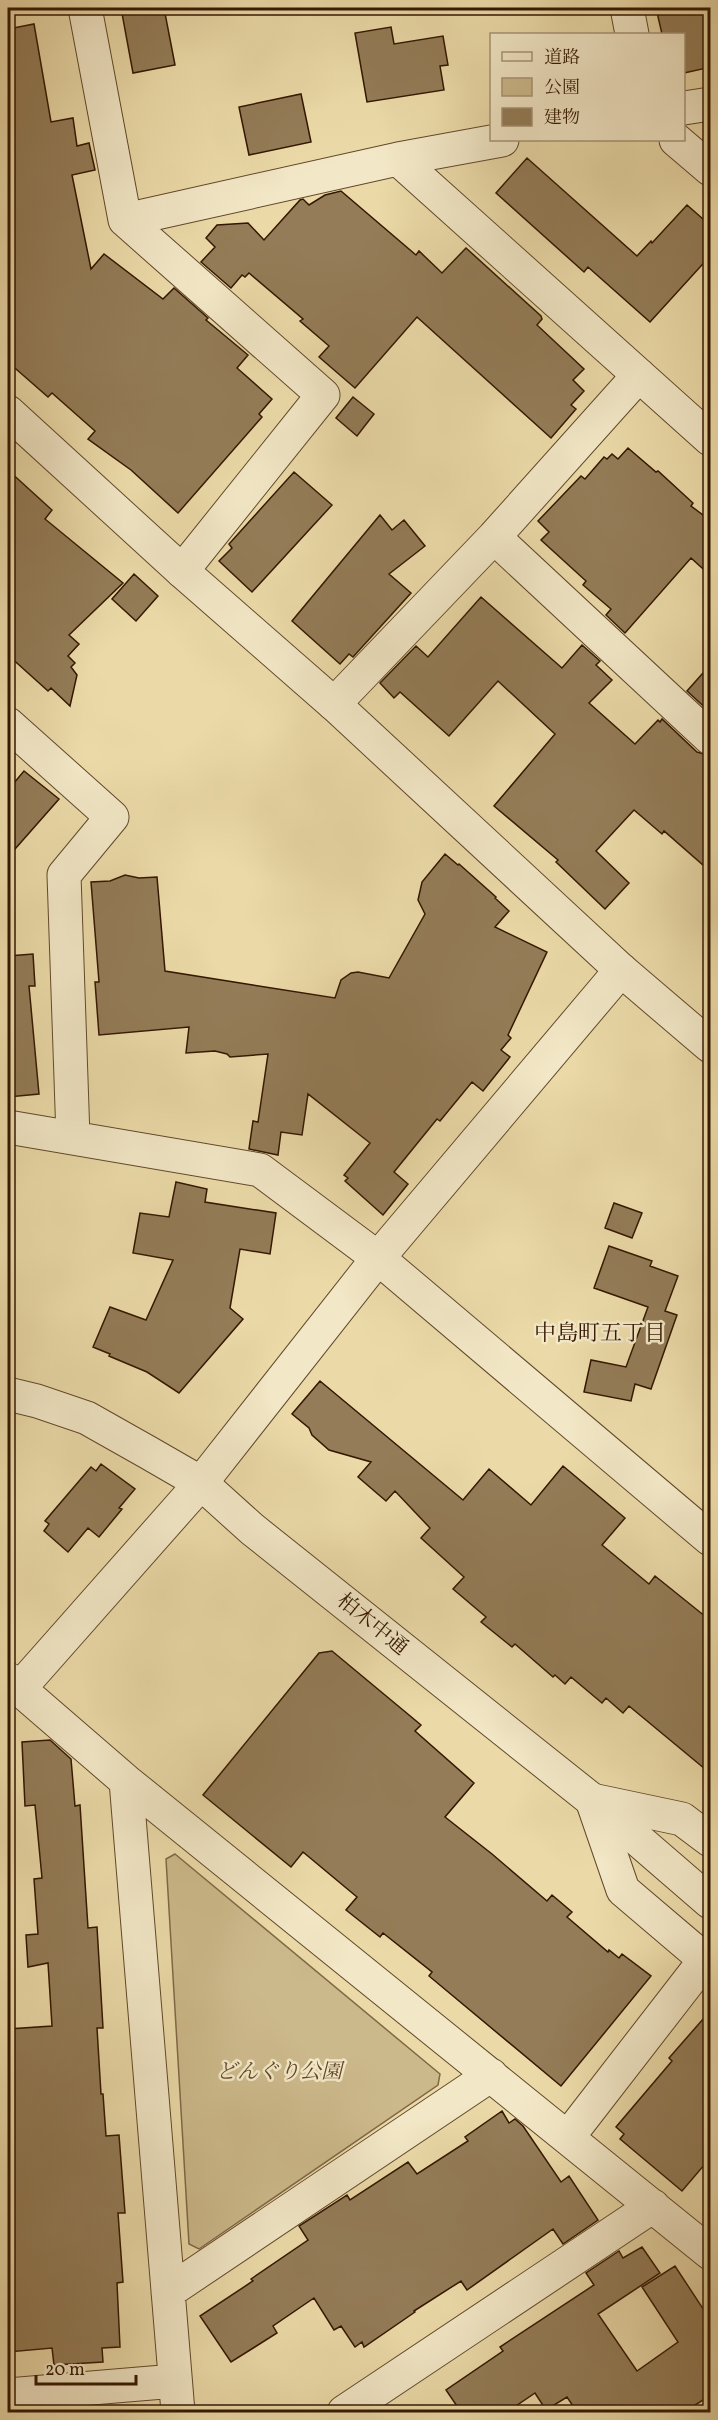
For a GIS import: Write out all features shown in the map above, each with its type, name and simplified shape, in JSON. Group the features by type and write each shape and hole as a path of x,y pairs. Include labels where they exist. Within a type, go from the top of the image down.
{"street":[{"path":"85,8 125,220 323,395 182,571"},
{"path":"627,8 632,33"},
{"path":"685,108 711,104"},
{"path":"125,220 398,159 497,141"},
{"path":"677,141 711,170"},
{"path":"398,159 711,439"},
{"path":"334,704 494,537 639,375"},
{"path":"8,412 182,571 334,704 621,970 711,1046"},
{"path":"494,537 711,738"},
{"path":"8,724 112,817 64,875 74,1137"},
{"path":"621,970 378,1258 201,1483 13,1684 126,1781 711,2253"},
{"path":"8,1127 260,1170 378,1258 711,1539"},
{"name":"柏木中通","path":"8,1394 87,1418 201,1483 252,1530 591,1800 705,1897"},
{"path":"8,2395 177,2397 126,1781"},
{"path":"591,1800 682,1819 711,1840"},
{"path":"568,2137 708,1962 623,1890 591,1800"},
{"path":"168,2292 491,2075"},
{"path":"344,2412 653,2206"}],"green space":[{"name":"どんぐり公園","path":"175,1854 440,2074 438,2085 199,2249 189,2244 166,1859"}],"building":[{"path":"121,8 164,8 175,65 133,73"},
{"path":"656,8 711,8 711,67 685,73 685,33 662,33"},
{"path":"34,24 51,122 73,118 77,146 89,143 95,170 72,175 91,269 104,254 163,299 174,288 208,318 206,320 248,355 237,368 272,399 259,414 262,417 178,513 131,470 88,439 95,431 52,393 48,397 8,362 8,29"},
{"path":"391,27 394,44 443,36 448,65 440,66 444,90 367,102 355,33"},
{"path":"301,94 311,142 249,155 239,107"},
{"path":"527,158 637,256 687,205 711,226 711,255 650,322 588,267 584,272 496,193"},
{"path":"341,191 416,255 419,251 442,273 466,248 541,316 542,319 537,325 584,369 573,380 584,391 571,405 576,409 551,438 417,317 355,388 319,357 329,346 300,321 303,319 249,273 245,277 242,275 231,288 201,262 215,247 206,238 217,225 248,223 264,240 300,200 303,199 309,205 325,195"},
{"path":"353,397 374,414 357,436 336,418"},
{"path":"628,448 656,472 658,471 693,503 691,506 711,521 711,576 691,558 625,633 606,615 611,609 583,585 586,581 541,540 549,532 538,521 581,476 585,479 604,457 607,459 612,454 618,459"},
{"path":"8,470 52,510 45,519 123,583 69,635 79,644 68,656 75,663 71,667 77,675 70,706 51,688 48,691 8,655"},
{"path":"294,472 332,505 252,592 219,561 232,548 229,544"},
{"path":"380,515 392,530 404,520 425,546 389,574 411,593 353,657 349,654 340,664 292,621"},
{"path":"134,574 158,596 136,621 112,599"},
{"path":"481,597 562,668 582,645 600,661 596,665 612,680 589,703 635,744 658,720 660,722 662,719 697,752 711,756 711,872 664,831 662,834 634,810 596,851 629,883 605,909 556,862 558,860 494,806 555,734 498,681 449,736 400,692 394,698 380,683 416,646 428,657"},
{"path":"711,664 711,713 687,691"},
{"path":"24,771 59,799 8,857 8,790"},
{"path":"445,854 459,864 509,911 495,927 547,952 508,1035 511,1038 501,1050 510,1057 483,1091 472,1082 440,1121 437,1119 394,1172 408,1184 383,1215 345,1181 348,1178 344,1175 370,1143 308,1094 302,1135 281,1132 278,1155 249,1149 253,1121 258,1122 268,1054 230,1057 215,1051 186,1053 189,1027 99,1035 95,982 99,982 91,882 110,881 125,875 139,878 157,877 165,971 335,998 341,980 351,973 358,972 389,978 425,914 418,900 422,882"},
{"path":"33,954 35,986 29,986 39,1094 8,1097 8,956"},
{"path":"176,1182 207,1189 205,1202 276,1213 270,1254 240,1249 230,1308 243,1319 179,1393 147,1372 93,1347 110,1307 146,1320 173,1260 133,1253 140,1213 169,1217"},
{"path":"614,1203 642,1213 632,1238 605,1228"},
{"path":"609,1246 652,1261 650,1266 678,1276 665,1311 677,1315 651,1389 635,1384 631,1401 584,1392 591,1360 626,1367 648,1307 594,1288"},
{"path":"320,1381 463,1500 489,1469 531,1505 563,1466 625,1518 602,1545 649,1584 655,1576 711,1621 711,1774 629,1706 623,1713 606,1698 602,1703 571,1677 565,1684 555,1675 553,1677 515,1644 512,1647 481,1622 486,1617 453,1589 464,1577 421,1538 430,1528 395,1491 386,1501 358,1477 371,1462 329,1450 312,1435 309,1428 292,1414"},
{"path":"101,1464 135,1489 99,1537 88,1528 68,1552 44,1531 49,1524 45,1521 91,1467 96,1471"},
{"path":"332,1651 421,1725 415,1731 474,1783 445,1817 547,1901 552,1895 572,1912 567,1917 608,1952 609,1950 619,1958 622,1954 651,1976 561,2086 429,1976 432,1972 383,1933 380,1937 346,1910 357,1897 303,1852 291,1867 203,1795 319,1653"},
{"path":"50,1740 71,1759 75,1806 80,1805 88,1928 97,1927 103,2028 97,2028 101,2094 103,2094 106,2136 119,2135 125,2213 118,2213 123,2282 117,2283 120,2347 102,2348 103,2362 54,2365 52,2348 8,2352 8,2029 52,2026 48,1963 28,1967 26,1935 38,1934 34,1879 42,1878 35,1805 25,1806 22,1742"},
{"path":"711,2010 711,2157 682,2191 620,2139 624,2134 616,2127 672,2061 669,2058"},
{"path":"502,2111 509,2123 515,2119 523,2126 561,2182 569,2176 598,2220 563,2244 553,2229 467,2290 461,2281 364,2347 362,2342 355,2347 341,2326 334,2330 314,2298 273,2326 277,2333 231,2362 200,2316 253,2281 251,2279 308,2240 299,2226 347,2195 350,2200 408,2162 417,2174 468,2141 465,2137"},
{"path":"642,2247 660,2273 598,2314 637,2371 678,2342 642,2287 675,2266 711,2321 711,2395 684,2412 577,2412 567,2397 546,2410 535,2393 507,2412 461,2412 446,2390 503,2351 500,2347 594,2285 586,2273 619,2251 623,2258"}],"district":[{"name":"中島町五丁目","path":"600,1334"}]}
